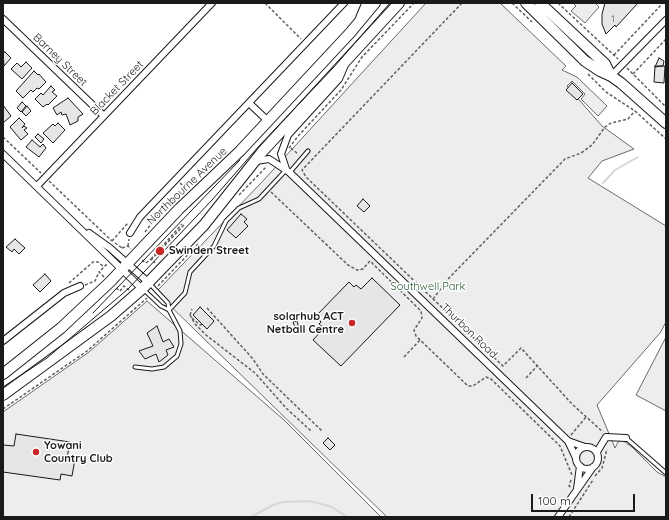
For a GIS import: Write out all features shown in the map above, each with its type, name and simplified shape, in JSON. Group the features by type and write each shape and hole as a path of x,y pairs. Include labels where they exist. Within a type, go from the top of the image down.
{"main road":[{"path":"357,26 367,3"},
{"name":"Northbourne Avenue","path":"3,374 62,328 124,267 268,121 357,26 375,3"},
{"path":"3,395 111,316 145,285 204,224 253,163 399,3"},
{"path":"526,3 586,61 600,71 611,76 666,123"},
{"path":"540,3 606,64 611,76"}],"street":[{"name":"Blacket Street","path":"37,186 212,3"},
{"name":"Northbourne Avenue","path":"130,233 140,217 344,3"},
{"name":"Barney Street","path":"3,19 104,116"},
{"path":"611,76 666,20"},
{"path":"288,171 281,154 283,145 291,131 339,79 346,62"},
{"path":"249,103 268,121"},
{"path":"3,154 81,228 110,248 124,267 145,285"},
{"name":"Thurbon Road","path":"253,163 268,159 288,171 567,440 580,466"},
{"path":"124,267 145,285"},
{"path":"3,341 64,294 80,286"},
{"path":"576,458 579,450 604,438 626,438"},
{"path":"558,517 598,459 597,452 604,438"},
{"name":"Thurbon Road","path":"567,440 586,446 597,452"},
{"path":"576,491 580,466 585,468 593,467"}],"lane":[{"path":"169,310 184,295 190,272 213,247 226,221 241,208 257,200 308,151"},
{"path":"135,367 152,369 164,367 177,356 181,344 181,336 178,326 169,310 168,303 162,295 145,285"},
{"path":"145,285 161,306 169,310"},
{"path":"626,438 666,473"}],"path":[{"path":"265,3 302,40"},
{"path":"291,148 299,135 341,90 362,57 414,3"},
{"path":"462,3 302,170 306,177 503,366 521,348 586,417 602,431"},
{"path":"558,3 614,55 663,3"},
{"path":"666,39 633,74 666,107"},
{"path":"433,298 449,278 565,159 580,153 592,145 605,127 611,123 628,119 635,111"},
{"path":"657,130 666,138"},
{"path":"3,137 122,248"},
{"path":"144,234 149,225 164,208 180,193 185,195 189,191 176,179"},
{"path":"268,190 348,265 357,270 363,269 370,261 382,272 421,311 422,318 414,330 420,340 468,386 473,386 486,377 491,379 560,446 572,476 569,486"},
{"path":"182,224 151,259 184,226"},
{"path":"131,249 135,245"},
{"path":"80,286 95,281 99,272"},
{"path":"3,409 88,351 141,302"},
{"path":"207,308 253,359 263,374 322,431"},
{"path":"192,310 190,315 194,324 255,373 286,408 311,431"},
{"path":"190,315 200,325 202,324"},
{"path":"404,357 420,340"},
{"path":"526,378 538,365"},
{"path":"560,446 567,440 586,417"},
{"path":"569,517 583,495"}],"shaded area":[{"name":"Southwell Park","path":"426,3 500,3 566,66 562,70 577,77 607,106 598,116 581,99 585,94 572,81 567,86 602,126 634,149 602,161 588,178 666,226 666,322 660,333 597,405 615,448 618,442 622,440 632,447 657,472 666,477 666,517 387,517 156,292 261,183"},
{"path":"573,3 595,3 599,7 585,23 571,11 576,6"},
{"name":"Yowani Country Club","path":"147,301 284,420 381,517 3,517 3,412 89,352"},
{"path":"666,337 666,411 636,395"}],"building":[{"path":"605,3 638,3 616,27 615,25 606,34 602,24 602,14"},
{"path":"5,52 11,58 4,66 3,53"},
{"path":"659,58 664,61 663,66 655,67"},
{"path":"26,62 32,68 22,79 11,69 17,63 21,67"},
{"path":"655,66 665,66 664,83 654,82"},
{"path":"34,71 46,82 39,89 37,88 33,92 31,90 23,98 16,91"},
{"path":"572,83 583,94 577,100 566,90"},
{"path":"51,86 55,90 52,92 57,96 48,105 47,104 43,107 35,99 41,93 43,95"},
{"path":"68,98 83,114 78,117 78,121 70,125 66,114 62,115 61,112 57,115 53,108"},
{"path":"22,102 26,106 21,112 17,108"},
{"path":"3,105 11,116 3,123"},
{"path":"27,106 31,111 26,116 22,112"},
{"path":"19,118 25,124 22,128 24,126 27,128 24,130 28,134 21,140 10,127"},
{"path":"58,123 65,130 53,143 43,133 53,124 55,126"},
{"path":"38,134 44,139 41,143 35,137"},
{"path":"32,140 40,147 43,144 46,148 39,157 26,147"},
{"path":"363,199 370,206 364,212 357,206"},
{"path":"241,214 247,219 244,222 248,226 236,238 227,230"},
{"path":"15,239 25,248 19,254 14,249 12,252 6,247"},
{"path":"45,274 51,281 40,292 33,285"},
{"name":"solarhub ACT Netball Centre","path":"372,278 400,305 341,366 313,340 324,328 319,324 321,322 316,316 349,282 354,287 356,285 361,289"},
{"path":"200,307 214,321 207,329 193,315"},
{"path":"297,321 299,329 293,331 292,328 295,327 293,322"},
{"path":"157,326 163,342 169,339 174,347 166,350 168,355 159,362 156,354 145,359 139,351 153,346 147,333"},
{"name":"Yowani Country Club","path":"16,434 70,442 67,458 75,459 72,476 61,474 60,480 3,472 3,445 14,446"},
{"path":"328,438 335,445 330,450 323,443"}],"waterway":[{"path":"603,183 615,170 638,157"},
{"path":"251,517 273,505 283,502 310,501 332,507 347,517"}],"tram line":[{"path":"3,387 47,358 128,289 212,200 259,146 333,68 390,3"},
{"path":"93,313 240,160"}],"place":[{"name":"Swinden Street","path":"160,251"},
{"name":"solarhub ACT Netball Centre","path":"352,323"},
{"name":"Yowani Country Club","path":"36,452"}]}
